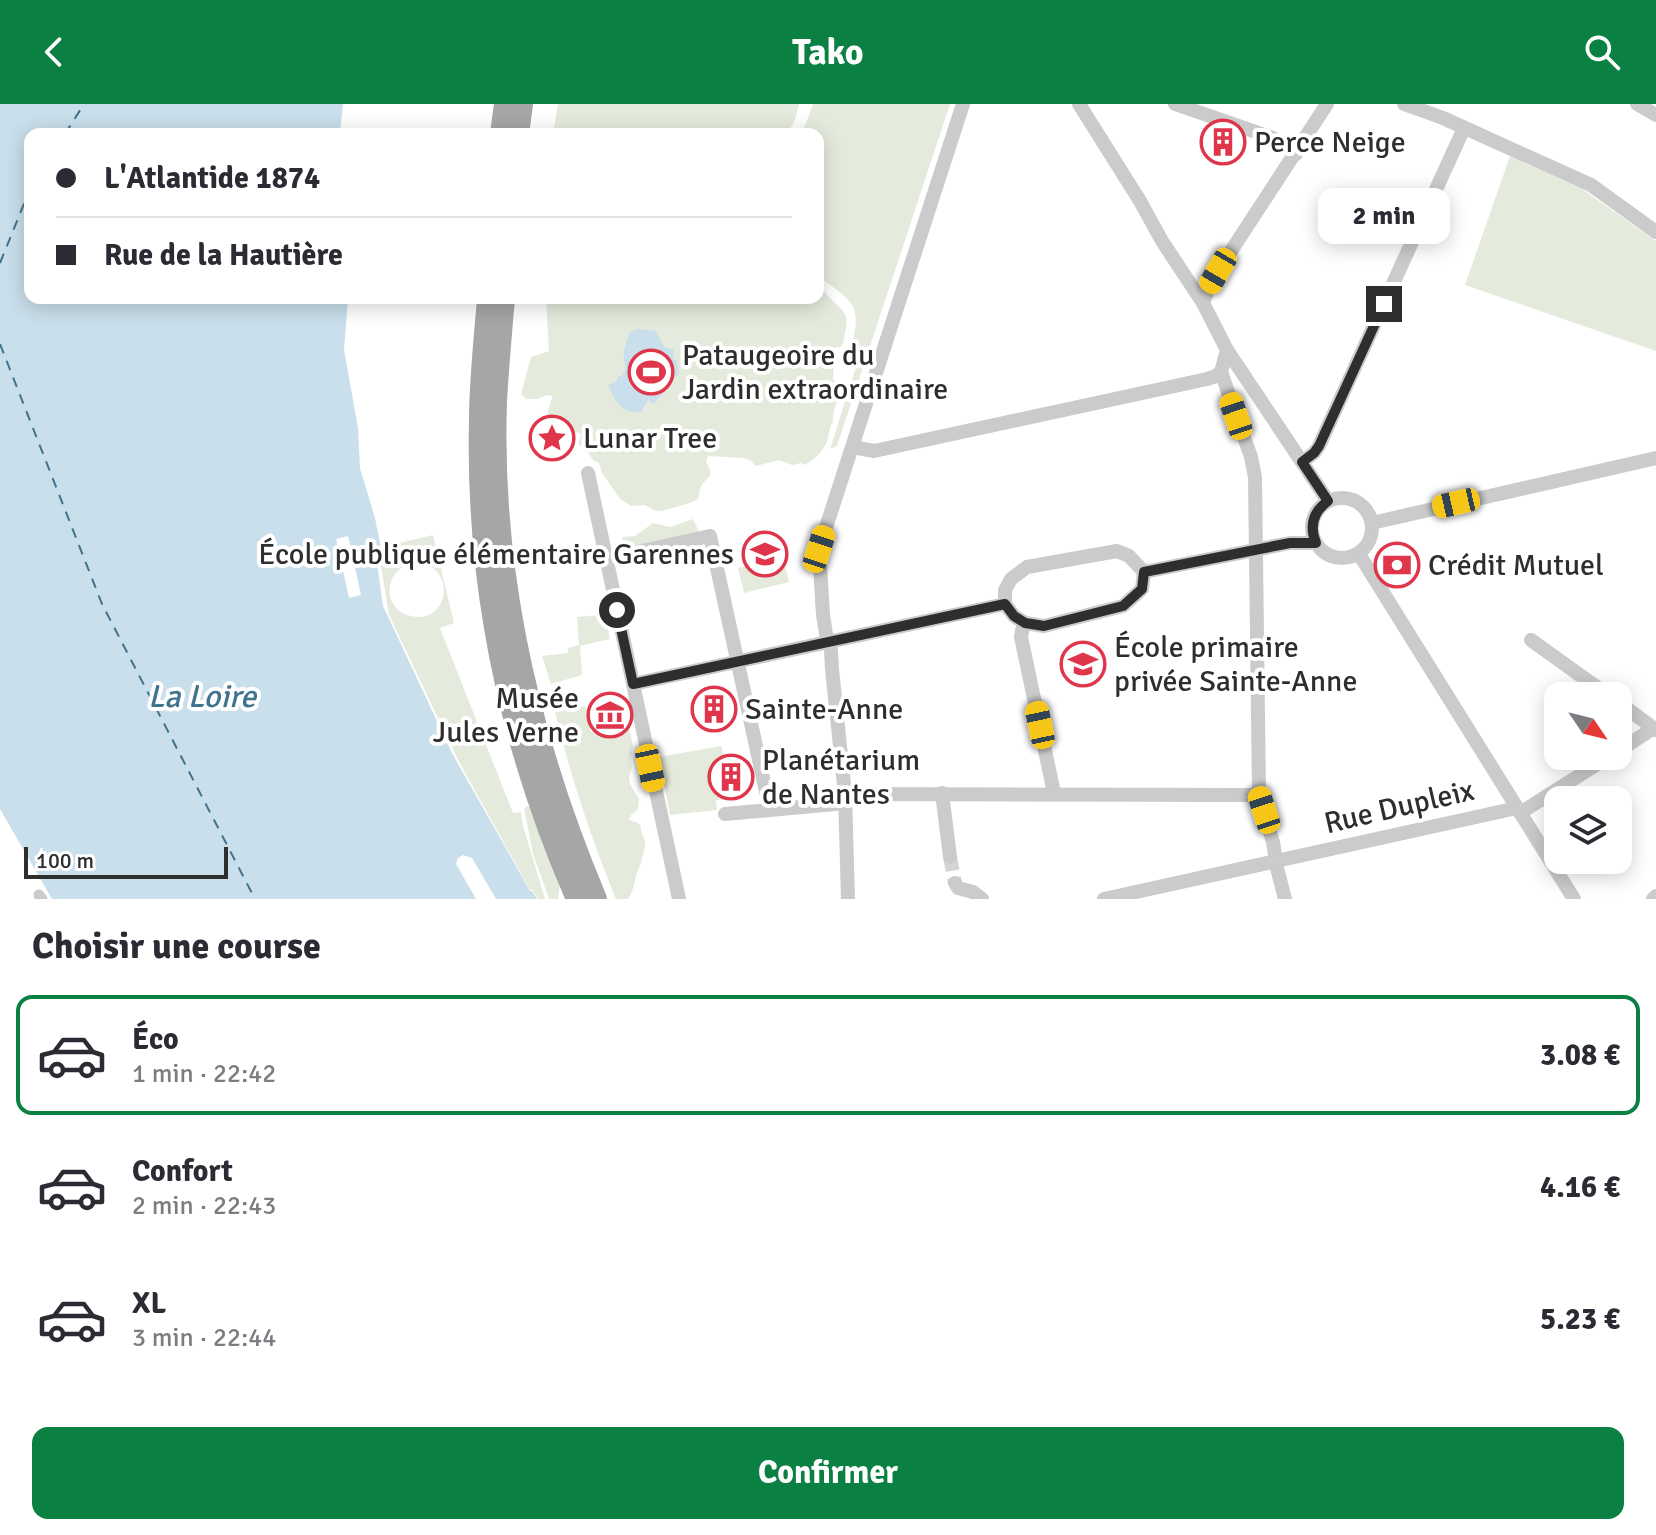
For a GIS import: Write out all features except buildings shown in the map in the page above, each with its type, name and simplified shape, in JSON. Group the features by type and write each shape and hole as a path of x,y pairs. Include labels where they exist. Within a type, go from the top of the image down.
{"main road":[{"path":"502,128 505,104"},
{"path":"519,128 522,104"},
{"path":"488,304 480,466 493,625 523,752 549,831 577,899"},
{"path":"504,304 496,403 497,467 502,546 512,622 529,706 551,783 596,899"}],"street":[{"path":"848,899 845,798 831,650 823,615 819,549 963,104"},
{"path":"1079,104 1203,303 1227,350 1328,501"},
{"path":"1175,104 1273,138 1296,154"},
{"path":"1203,303 1218,271 1327,104"},
{"path":"1404,104 1443,118 1591,185 1656,232"},
{"path":"1637,104 1656,115"},
{"path":"1302,462 1319,446 1464,128"},
{"path":"1227,350 1221,372 1255,477 1259,795 1285,899"},
{"path":"853,447 874,451 1207,379 1221,372"},
{"path":"1372,523 1656,458"},
{"path":"588,473 679,899"},
{"path":"1342,498 1354,500 1365,507 1372,523 1373,530 1365,549 1348,558 1335,558 1324,553 1312,535 1313,520 1318,510 1328,501 1342,498"},
{"path":"605,559 710,536 770,810"},
{"path":"1144,572 1290,543 1316,543"},
{"path":"1117,551 1129,556 1144,572 1142,589 1123,606 1044,626 1025,623 1014,616 1005,604 1005,590 1011,579 1027,567 1117,551"},
{"path":"1359,554 1574,899"},
{"path":"633,684 1005,604"},
{"path":"1025,623 1021,637 1054,793"},
{"path":"1531,640 1590,682"},
{"path":"1632,712 1655,729 1632,743"},
{"name":"Rue Dupleix","path":"1104,899 1519,810 1586,770"},
{"path":"725,814 845,798 942,793 1259,795"},
{"path":"942,793 950,857"},
{"path":"955,883 958,888 973,892 982,899"}],"green space":[{"path":"558,104 799,104 789,128 554,128"},
{"path":"813,104 950,104 837,446 830,449 857,364 850,350 856,323 855,313 847,299 824,280 824,128 804,128"},
{"path":"1510,156 1582,189 1656,241 1656,351 1465,285"},
{"path":"824,291 846,316 843,344 830,348 829,353 834,362 833,379 840,390 827,441 815,458 805,465 792,465 779,460 756,466 744,458 708,456 706,462 710,474 701,487 698,499 661,511 645,505 631,506 620,499 602,473 599,463 578,444 581,434 567,431 562,434 551,423 548,412 552,396 526,399 521,394 531,357 549,351 546,304 824,304"},
{"path":"693,519 699,532 624,548 622,537 635,536 653,523 670,527"},
{"path":"433,535 454,623 440,628 513,813 521,812 545,899 538,899 530,890 458,760 389,615 378,548","holes":["420,562 432,568 444,586 440,606 423,617 400,611 390,595 393,577 408,564"]},
{"path":"783,557 789,582 744,593 738,568"},
{"path":"604,615 610,639 580,646 582,675 551,684 542,656 568,653 568,648 579,645 577,617"},
{"path":"585,706 591,732 628,723 633,746 630,784 639,799 638,809 629,820 641,826 645,845 628,899 616,899 607,876 574,783 555,712"},
{"path":"721,746 731,768 722,772 717,782 721,789 728,791 729,799 716,800 717,810 670,815 659,757"},
{"path":"527,806 560,883 558,899 549,899 533,854 524,809"}],"water":[{"name":"La Loire","path":"0,104 343,104 341,128 24,128 24,304 348,304 344,350 358,428 360,468 381,548 375,549 383,606 452,753 537,899 52,899 0,809"},
{"name":"Pataugeoire du Jardin extraordinaire","path":"637,329 656,331 665,348 674,352 673,359 677,360 679,375 672,377 665,393 654,404 648,400 643,411 636,412 621,406 608,385 617,381 626,368 625,346 630,332"}],"pier":[{"path":"348,536 361,595 349,598 336,539"},
{"path":"463,855 472,858 496,899 476,899 456,864"}],"ferry route":[{"path":"69,128 84,104"},
{"path":"0,263 24,204"},
{"path":"0,344 102,604 255,899"}],"tunnel":[{"path":"950,857 955,883"}],"place":[{"name":"Perce Neige","path":"1223,142"},
{"name":"Pataugeoire du Jardin extraordinaire","path":"651,372"},
{"name":"Lunar Tree","path":"552,438"},
{"name":"École publique élémentaire Garennes","path":"765,554"},
{"name":"Crédit Mutuel","path":"1397,565"},
{"name":"École primaire privée Sainte-Anne","path":"1083,664"},
{"name":"Sainte-Anne","path":"714,709"},
{"name":"Musée Jules Verne","path":"610,715"},
{"name":"Planétarium de Nantes","path":"731,777"}],"route":[{"path":"617,610 633,684 1005,604 1014,616 1025,623 1044,626 1123,606 1142,589 1144,572 1290,543 1316,543 1312,535 1313,520 1328,501 1302,462 1319,446 1384,304"}]}
